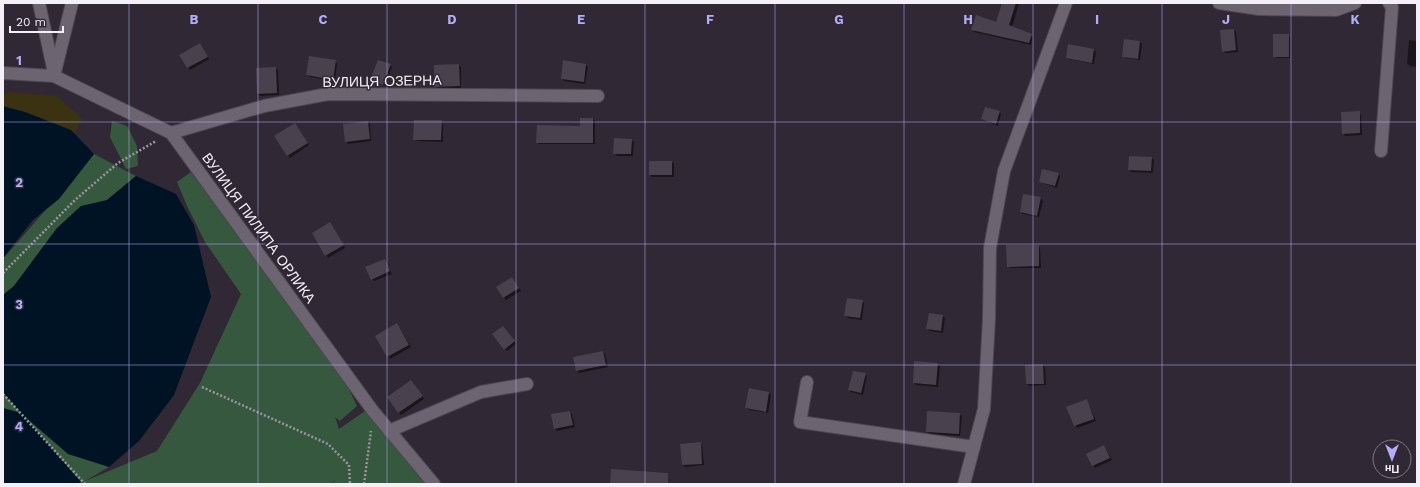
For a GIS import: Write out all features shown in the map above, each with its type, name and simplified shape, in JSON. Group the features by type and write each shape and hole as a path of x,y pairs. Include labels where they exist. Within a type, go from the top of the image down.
{"street":[{"path":"39,3 54,76"},
{"path":"54,76 72,3"},
{"path":"964,484 984,409 989,319 990,248 1004,171 1066,3"},
{"path":"1219,3 1259,9 1336,10 1356,3"},
{"path":"1381,151 1392,8 1389,3"},
{"name":"ВУЛИЦЯ ПИЛИПА ОРЛИКА","path":"3,73 54,76 171,133 373,411 434,484"},
{"name":"ВУЛИЦЯ ОЗЕРНА","path":"171,133 264,106 328,94 598,96"},
{"path":"807,382 800,422 974,447"},
{"path":"389,431 481,392 527,384"}],"path":[{"path":"3,273 75,200 118,163 171,133"},
{"path":"202,387 328,444 349,465 350,484"},
{"path":"3,394 85,484"},
{"path":"364,484 371,431"}],"green space":[{"path":"112,121 127,126 137,146 138,166 126,169 110,137"},
{"path":"94,154 136,176 107,200 57,228 14,286 3,295 3,259"},
{"path":"191,172 347,385 357,406 340,421 335,417 339,429 365,411 425,484 332,484 336,479 331,484 3,484 3,390 109,467 85,481 157,451 200,383 241,294 205,242 177,182"}],"sand":[{"path":"8,92 57,96 82,119 74,134 38,117 3,109 3,95"}],"water":[{"path":"3,106 25,112 71,130 94,154 59,199 33,220 3,258"},
{"path":"136,176 176,194 194,225 211,297 174,395 139,441 109,467 68,454 24,416 81,482 79,484 3,484 3,408 21,413 3,393 3,295 14,286 57,228 81,206 107,200"}],"building":[{"path":"1002,3 1016,3 1009,25 1032,34 1029,43 971,30 976,15 996,22"},
{"path":"1234,29 1236,50 1222,52 1220,30"},
{"path":"1273,34 1289,34 1289,57 1273,57"},
{"path":"1124,39 1140,41 1138,59 1122,57"},
{"path":"200,43 208,57 187,68 179,55"},
{"path":"1068,44 1094,49 1092,63 1066,58"},
{"path":"309,56 336,60 333,80 306,75"},
{"path":"378,60 391,64 383,85 370,80"},
{"path":"563,60 586,64 584,82 561,79"},
{"path":"459,64 460,86 434,87 434,65"},
{"path":"276,67 277,93 257,94 256,68"},
{"path":"985,107 1000,111 996,124 981,119"},
{"path":"1360,111 1360,133 1342,134 1341,112"},
{"path":"580,118 593,118 593,143 536,143 537,125 580,126"},
{"path":"414,120 442,120 441,140 413,140"},
{"path":"368,121 370,139 345,142 343,124"},
{"path":"295,123 308,143 287,156 274,136"},
{"path":"614,138 632,139 631,154 613,154"},
{"path":"1129,156 1152,157 1151,171 1128,170"},
{"path":"649,161 672,161 672,175 649,175"},
{"path":"1042,169 1059,173 1055,186 1039,182"},
{"path":"1023,194 1041,197 1037,216 1020,212"},
{"path":"330,222 344,245 325,256 312,233"},
{"path":"1006,245 1039,245 1039,266 1007,267"},
{"path":"385,259 390,271 371,280 365,267"},
{"path":"512,277 519,288 503,298 496,287"},
{"path":"847,298 863,300 860,318 844,316"},
{"path":"929,313 943,315 941,331 926,329"},
{"path":"397,323 409,345 387,357 375,336"},
{"path":"503,326 515,341 504,350 492,334"},
{"path":"603,351 606,365 576,371 573,357"},
{"path":"914,361 938,363 936,385 913,383"},
{"path":"1043,364 1044,384 1026,384 1025,365"},
{"path":"853,371 866,373 861,393 848,390"},
{"path":"411,380 423,396 398,413 387,397"},
{"path":"749,388 769,392 766,412 745,408"},
{"path":"1087,399 1094,419 1074,426 1066,407"},
{"path":"570,411 573,425 554,429 551,414"},
{"path":"927,411 960,413 959,434 926,432"},
{"path":"701,442 702,464 682,465 680,444"},
{"path":"1104,445 1110,458 1092,466 1086,454"},
{"path":"611,469 668,473 668,484 610,484"}]}
